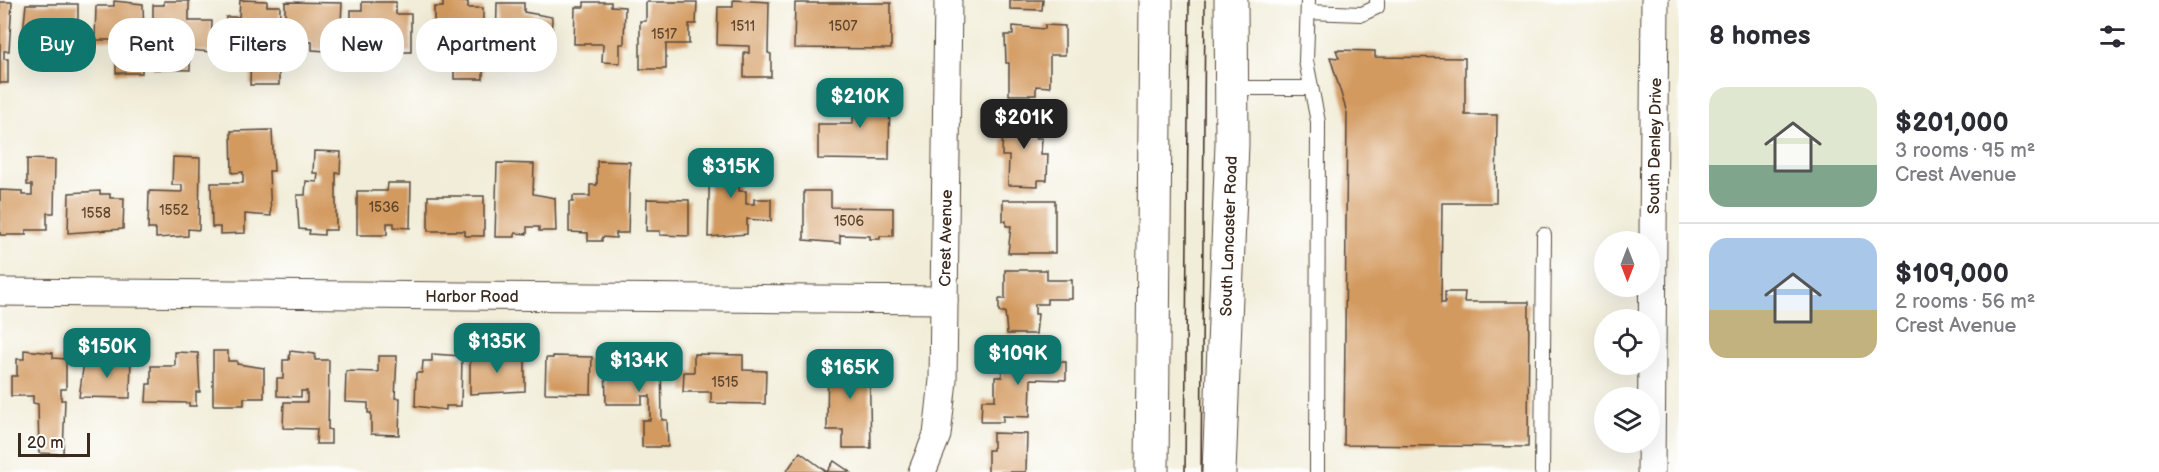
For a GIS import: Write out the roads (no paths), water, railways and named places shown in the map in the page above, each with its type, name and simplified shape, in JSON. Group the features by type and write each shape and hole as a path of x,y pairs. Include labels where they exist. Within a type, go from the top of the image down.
{"main road":[{"path":"1152,472 1156,0"},
{"name":"South Lancaster Road","path":"1219,472 1232,144 1231,0"}],"street":[{"name":"Crest Avenue","path":"922,472 937,435 943,380 948,0"},
{"name":"South Denley Drive","path":"1651,472 1655,0"},
{"name":"Harbor Road","path":"0,292 944,300"}],"lane":[{"path":"1317,472 1318,122 1306,61 1308,6 1362,14 1377,8 1377,0"},
{"path":"1231,88 1311,88"},
{"path":"1542,472 1544,235"}],"tram line":[{"path":"1185,472 1189,0"},
{"path":"1201,472 1205,0"}]}
